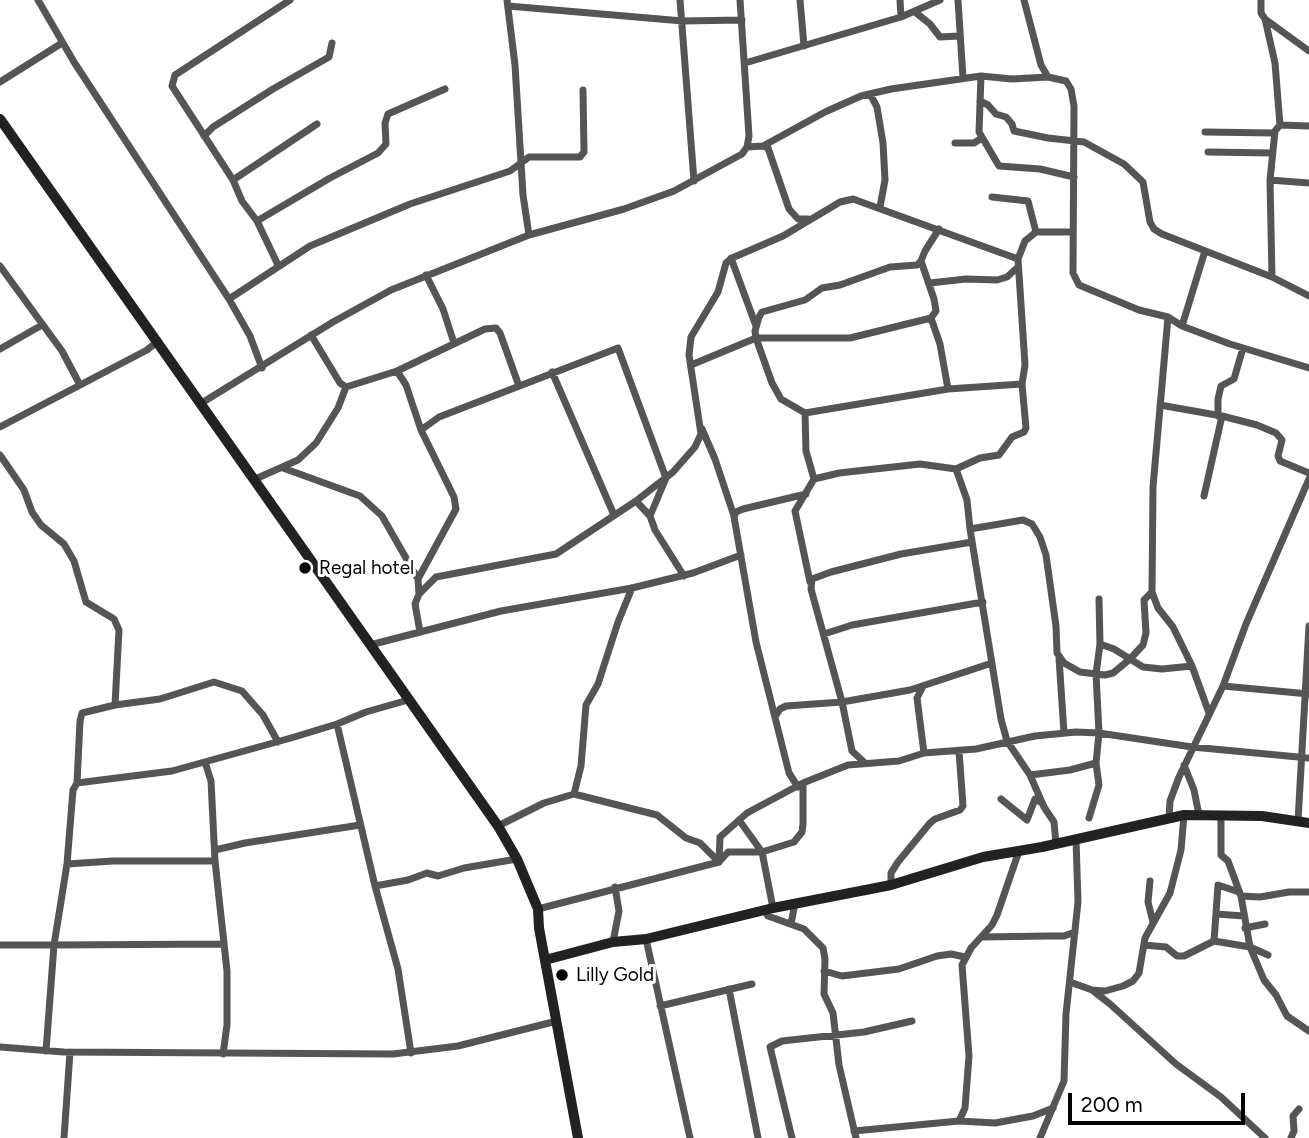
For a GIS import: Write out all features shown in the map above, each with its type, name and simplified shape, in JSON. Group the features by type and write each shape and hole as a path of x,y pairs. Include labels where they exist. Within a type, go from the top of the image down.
{"main road":[{"path":"0,119 498,826 517,859 538,909 539,928 578,1138"},
{"path":"545,960 613,942 646,939 768,909 891,885 960,863 1184,816 1262,816 1309,823"}],"street":[{"path":"38,0 62,44 229,299 250,337 262,368"},
{"path":"278,265 233,180 172,86 175,75 290,0"},
{"path":"680,0 694,181"},
{"path":"200,404 391,290 529,235 624,209 694,181 742,154 747,147 749,136 740,0"},
{"path":"800,0 804,46"},
{"path":"900,0 901,17"},
{"path":"745,63 901,17 940,0"},
{"path":"958,0 963,78"},
{"path":"1024,0 1041,65 1048,77"},
{"path":"1261,0 1261,13 1265,19 1309,51"},
{"path":"529,235 520,164 515,65 507,3 683,22 742,20"},
{"path":"915,12 930,24 940,37 959,36"},
{"path":"1265,19 1275,63 1280,125"},
{"path":"204,136 213,127 273,89 329,57 332,43"},
{"path":"0,82 62,44"},
{"path":"981,76 979,132 999,166 1040,169 1074,177"},
{"path":"747,147 763,146 825,112 870,94 981,76 1012,79 1048,77 1066,81 1071,89 1074,106 1073,273 1079,285 1139,310 1168,317 1182,326 1309,368"},
{"path":"257,221 378,153 386,144 388,114 445,89"},
{"path":"229,299 310,246 392,211 510,171 529,158 583,155 583,90"},
{"path":"870,94 877,107 883,143 885,180 880,207"},
{"path":"980,101 996,114 1006,117 1013,124 1014,131 1084,142 1136,174 1145,186 1150,222 1154,229 1272,277 1309,296"},
{"path":"233,180 317,124"},
{"path":"1272,277 1270,180 1274,133 1280,125 1309,126"},
{"path":"1205,132 1274,133"},
{"path":"955,143 974,143 982,138"},
{"path":"763,146 768,148 793,215 798,219 809,219"},
{"path":"1208,152 1272,153"},
{"path":"1270,180 1309,183"},
{"path":"992,197 1028,201 1036,232"},
{"path":"419,632 415,604 419,594 436,577 556,554 666,478 695,447 701,434 701,426 689,355 691,337 718,292 726,263 731,258 783,236 847,199 861,200 939,229 1018,263"},
{"path":"756,326 762,312 805,300 822,288 840,285 898,265 917,265 922,261 939,229"},
{"path":"930,283 966,279 997,280 1007,277 1018,263 1025,241 1036,232 1073,232"},
{"path":"1182,326 1205,251"},
{"path":"731,258 756,326 756,338 763,361 776,391 781,399 805,413 948,389 1022,384"},
{"path":"691,365 756,338 850,338 931,318 936,311 922,261"},
{"path":"814,479 839,473 920,464 956,469 980,458 999,455 1012,437 1024,432 1026,428 1022,384 1025,365 1018,263"},
{"path":"0,266 62,351 80,385"},
{"path":"426,275 443,309 454,343"},
{"path":"1168,317 1153,487 1153,592 1158,608 1173,627 1192,666 1209,713"},
{"path":"931,318 940,344 948,389"},
{"path":"0,349 42,326"},
{"path":"346,387 397,371 485,329 496,328 519,386"},
{"path":"312,335 340,383 346,387"},
{"path":"0,427 147,350 158,341"},
{"path":"421,429 439,417 618,348 666,478 650,516"},
{"path":"1204,496 1220,416 1218,399 1221,386 1234,380 1243,348"},
{"path":"397,371 406,385 421,429 454,497 456,509 418,579"},
{"path":"552,372 614,515"},
{"path":"253,480 298,460 316,443 338,408 346,387"},
{"path":"1160,405 1256,425 1280,436 1280,461 1309,473"},
{"path":"795,511 814,479 806,451 805,413"},
{"path":"538,909 719,862 729,852 762,852 794,842 802,832 800,785 789,773 756,642 734,517 701,426"},
{"path":"0,455 24,490 32,512 41,525 64,544 74,561 86,602 114,619 118,630 114,705"},
{"path":"283,468 359,496 382,516 418,579 419,594"},
{"path":"956,469 967,500 995,692 1007,741 1030,775 1054,822 1056,844"},
{"path":"1169,819 1170,801 1184,765 1223,686 1245,624 1306,492 1309,479"},
{"path":"734,517 736,512 743,509 806,494"},
{"path":"784,500 795,511 810,582 842,702 852,751 848,765"},
{"path":"636,501 650,516 655,530 684,576"},
{"path":"970,529 1023,520 1032,524 1036,530 1046,555 1059,658 1064,733"},
{"path":"810,582 816,576 901,554 972,541"},
{"path":"370,645 501,611 684,576 741,555"},
{"path":"574,794 581,766 584,712 598,684 632,588"},
{"path":"1059,658 1074,671 1113,673 1143,645 1146,633 1144,600 1153,592"},
{"path":"1089,818 1099,785 1096,763 1099,733 1096,674 1100,644 1099,599"},
{"path":"824,634 852,625 983,602"},
{"path":"1298,821 1305,757 1309,626"},
{"path":"1100,644 1143,667 1162,669 1192,666"},
{"path":"775,717 780,709 786,706 842,702 910,690 992,663"},
{"path":"46,1051 54,945 73,790 77,783 82,713 114,705 160,699 214,682 242,691 263,715 278,742"},
{"path":"923,685 917,698 924,753"},
{"path":"1223,686 1307,694"},
{"path":"910,690 917,698"},
{"path":"77,783 149,775 205,762 337,724 408,699"},
{"path":"337,724 375,886 398,969 411,1053"},
{"path":"719,862 720,836 747,813 800,785 848,765 899,761 924,753 959,751 1064,733 1099,733 1192,747 1305,757"},
{"path":"852,751 865,763"},
{"path":"891,885 891,873 898,862 932,821 960,810 963,806 959,751"},
{"path":"205,762 211,781 215,861 224,944 227,1025 223,1054"},
{"path":"1030,775 1070,771 1096,763"},
{"path":"1184,765 1194,790 1199,815"},
{"path":"498,826 544,803 574,794 657,815 686,838 700,843 719,862"},
{"path":"1002,799 1027,820 1035,799 1042,803"},
{"path":"1221,815 1221,856 1228,861 1240,894 1250,947 1264,981 1276,995 1287,1016 1309,1031"},
{"path":"1070,982 1092,990 1105,991 1133,981 1139,973 1144,945 1153,922 1170,893 1181,850 1184,816"},
{"path":"739,820 762,852 768,916 804,929 821,944 825,959 824,994 833,1013 834,1036 855,1134 959,1121 995,1123 1033,1116 1054,1108"},
{"path":"215,850 360,825"},
{"path":"1040,1138 1064,1081 1066,1014 1079,888 1076,839"},
{"path":"959,1121 965,1108 969,1056 962,965 965,957 997,915 1019,851"},
{"path":"375,886 428,873 439,876 464,868 517,859"},
{"path":"66,864 215,861"},
{"path":"1224,887 1231,873"},
{"path":"1150,881 1148,902 1153,922"},
{"path":"1214,941 1218,886 1240,894 1260,897 1309,892"},
{"path":"613,942 619,911 615,887"},
{"path":"791,923 795,904"},
{"path":"1216,914 1244,916"},
{"path":"1245,928 1263,921"},
{"path":"982,937 1056,936 1075,932"},
{"path":"646,939 690,1138"},
{"path":"1144,945 1166,947 1177,956 1184,956 1214,941 1250,947 1268,955"},
{"path":"0,945 224,944"},
{"path":"824,971 842,976 899,969 937,956 951,954 965,957"},
{"path":"660,1006 752,984"},
{"path":"729,989 758,1138"},
{"path":"1092,990 1176,1064 1221,1097 1265,1138"},
{"path":"0,1047 70,1052 301,1056 411,1053 458,1046 557,1021"},
{"path":"792,1138 770,1047 782,1041 887,1028 912,1021"},
{"path":"64,1138 70,1052"},
{"path":"1291,1138 1294,1131 1293,1116 1299,1109"}],"place":[{"name":"Regal hotel","path":"305,568"},
{"name":"Lilly Gold","path":"562,975"}]}
